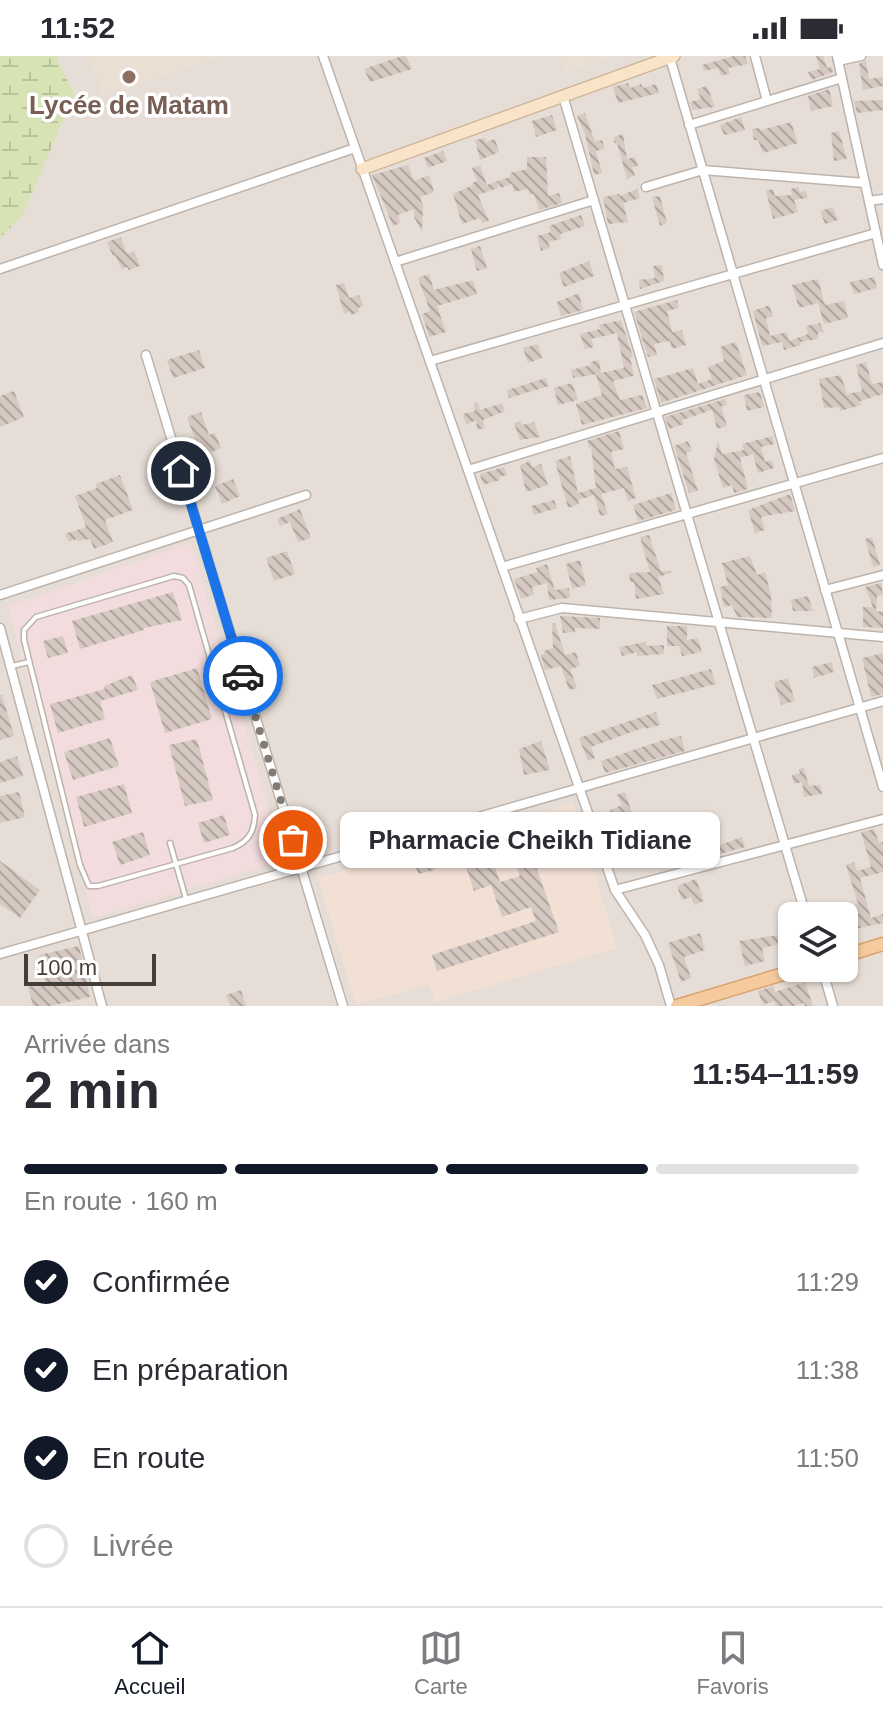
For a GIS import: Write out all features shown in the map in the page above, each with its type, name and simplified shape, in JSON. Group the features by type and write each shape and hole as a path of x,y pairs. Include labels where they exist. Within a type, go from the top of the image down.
{"main road":[{"path":"858,952 883,944"},
{"path":"674,1006 778,975"}],"street":[{"path":"323,56 615,890 645,935 674,1006"},
{"path":"755,56 767,101"},
{"path":"861,56 838,58 883,265"},
{"path":"362,169 672,57 689,125 883,787"},
{"path":"689,125 842,78"},
{"path":"563,96 802,902"},
{"path":"0,269 355,148"},
{"path":"646,187 703,170 865,183"},
{"path":"869,201 883,199"},
{"path":"395,262 594,200"},
{"path":"430,361 876,233"},
{"path":"468,470 883,343"},
{"path":"146,355 343,1006"},
{"path":"502,567 883,458"},
{"path":"0,595 306,495"},
{"path":"825,590 883,575"},
{"path":"519,619 562,608 883,637"},
{"path":"0,628 102,1006"},
{"path":"0,954 883,701"},
{"path":"615,890 883,819"},
{"path":"826,982 833,1006"}],"lane":[{"path":"174,576 183,578 189,585 255,815 254,828 243,843 176,865 89,886 80,865 29,662 24,630 36,617 174,576"},
{"path":"10,666 29,662"},
{"path":"170,843 186,901"}],"shaded area":[{"path":"0,56 883,56 883,1006 0,1006"},
{"name":"Lycée de Matam","path":"88,56 221,56 103,97"},
{"path":"561,56 613,56 566,72"},
{"path":"191,543 284,860 93,918 8,606"},
{"path":"573,803 617,948 435,1002 429,984 356,1005 318,878"}],"green space":[{"path":"0,56 56,56 74,95 22,216 0,238"}],"building":[{"path":"406,56 412,69 370,82 364,69"},
{"path":"745,56 748,64 728,68 730,73 721,76 718,68 704,71 702,65"},
{"path":"816,56 823,56 827,68 832,66 833,72 812,80 808,72 820,69"},
{"path":"866,60 869,79 883,77 883,86 863,90 859,64"},
{"path":"628,83 630,88 656,84 659,93 618,103 613,87"},
{"path":"707,86 715,107 692,110 690,102 701,99 697,89"},
{"path":"829,89 833,106 811,111 808,96"},
{"path":"883,100 883,110 857,113 854,101"},
{"path":"585,113 595,142 602,140 605,149 596,151 602,173 594,175 585,134 577,116"},
{"path":"552,115 557,130 536,137 532,121"},
{"path":"741,117 745,130 724,135 720,125"},
{"path":"791,122 798,143 763,153 758,140 754,140 752,129 761,130"},
{"path":"839,131 847,159 834,161 831,133"},
{"path":"623,134 627,159 635,157 638,166 632,167 635,175 627,179 617,143 614,143 614,137"},
{"path":"485,138 486,142 495,139 499,152 480,160 475,140"},
{"path":"443,151 447,161 428,168 424,158"},
{"path":"527,157 546,157 548,196 559,193 562,203 539,210 534,194 530,195 528,189 514,192 512,184 500,188 498,181 510,177 510,173 527,169"},
{"path":"408,165 414,181 429,175 434,192 420,197 423,206 422,232 414,217 414,209 398,215 400,223 393,226 372,175"},
{"path":"480,165 487,185 498,181 498,188 478,195 489,221 482,223 480,218 462,224 453,194 477,181 472,168"},
{"path":"798,187 800,192 806,191 808,198 794,200 798,212 773,219 766,191 773,189 775,196 792,195 791,189"},
{"path":"637,189 640,198 623,203 628,222 608,224 603,197 620,196"},
{"path":"660,196 667,223 660,226 652,197"},
{"path":"833,207 838,220 825,224 820,211"},
{"path":"581,215 585,226 560,234 561,239 548,242 550,248 541,251 537,236 551,232 549,226"},
{"path":"121,237 127,254 134,251 140,266 122,269 113,256 107,242"},
{"path":"480,246 487,268 477,271 471,249"},
{"path":"589,261 594,276 564,287 559,273"},
{"path":"662,265 664,281 640,289 639,280 655,278 653,266"},
{"path":"429,274 434,290 473,280 477,294 437,306 446,332 429,337 422,314 430,311 418,278"},
{"path":"874,277 877,288 854,294 850,282"},
{"path":"818,279 825,305 844,301 848,318 824,324 818,303 799,308 792,285"},
{"path":"344,283 349,298 359,295 364,306 351,315 350,311 344,314 336,285"},
{"path":"579,293 583,310 561,316 557,302"},
{"path":"677,300 679,308 667,311 672,332 682,330 686,345 672,349 670,341 654,344 657,355 648,357 634,312"},
{"path":"769,305 773,316 766,318 770,336 787,332 789,341 808,334 806,326 820,323 824,332 818,332 818,339 800,342 801,345 784,350 782,342 762,346 753,311"},
{"path":"621,320 633,357 630,357 634,376 613,381 620,400 642,395 647,408 582,425 576,404 602,395 596,375 599,374 573,378 571,370 599,360 601,373 624,368 617,333 591,339 594,347 585,349 580,334"},
{"path":"736,342 747,375 661,403 654,379 693,368 698,384 712,379 708,367 724,361 720,347"},
{"path":"538,344 542,358 528,363 523,348"},
{"path":"199,350 205,368 173,378 167,360"},
{"path":"866,362 872,384 883,382 883,394 840,411 839,407 824,408 819,379 841,375 847,394 862,391 856,365"},
{"path":"546,378 549,386 509,398 507,390"},
{"path":"572,383 578,400 558,405 554,388"},
{"path":"14,391 24,417 0,427 0,396"},
{"path":"760,392 764,407 747,411 744,395"},
{"path":"725,399 727,405 721,406 727,426 717,429 712,410 682,420 684,424 669,429 665,417"},
{"path":"477,402 480,410 502,403 505,411 483,420 485,428 477,430 476,420 466,425 463,414 475,411 474,403"},
{"path":"201,412 209,435 215,433 221,448 201,456 187,417"},
{"path":"520,421 522,425 534,422 540,437 520,440 514,423"},
{"path":"619,431 624,449 611,452 615,469 627,467 636,498 628,501 624,488 601,494 608,514 600,516 594,495 578,500 579,504 568,508 555,461 570,456 578,493 596,488 591,447 587,441"},
{"path":"773,436 774,444 761,447 765,462 772,460 774,468 758,473 753,454 740,458 748,489 734,493 732,485 723,488 714,459 718,441 722,454 744,450 742,444"},
{"path":"688,441 692,451 686,453 698,491 689,493 674,446"},
{"path":"530,461 532,467 541,464 548,485 526,492 520,465"},
{"path":"504,467 507,475 483,485 480,474"},
{"path":"120,475 133,510 105,520 113,542 94,549 90,539 69,542 65,534 86,527 75,496"},
{"path":"233,479 240,496 222,504 215,486"},
{"path":"671,493 676,510 638,521 633,505"},
{"path":"790,494 795,511 761,517 765,530 755,533 748,510"},
{"path":"554,500 557,508 534,515 531,506"},
{"path":"300,509 311,538 298,542 290,522 280,526 277,519"},
{"path":"649,535 661,571 671,573 658,577 664,594 636,599 634,582 630,582 629,573 650,572 640,537"},
{"path":"872,537 880,565 873,567 865,539"},
{"path":"287,551 295,574 274,581 266,558"},
{"path":"750,556 757,575 765,572 771,595 772,618 737,617 732,605 724,607 720,587 728,585 722,563"},
{"path":"580,560 586,585 572,589 566,564"},
{"path":"547,564 555,590 569,588 570,598 549,600 547,583 532,587 534,594 521,599 514,579 538,572 536,568"},
{"path":"881,583 883,595 877,596 876,611 883,612 883,628 863,627 863,607 873,607 865,587"},
{"path":"173,592 182,620 144,628 80,649 72,621"},
{"path":"808,596 813,611 793,611 791,600"},
{"path":"560,616 600,618 600,629 575,628 575,632 563,633"},
{"path":"552,623 555,623 565,655 576,652 580,666 570,669 577,688 569,690 561,666 545,670 541,655 553,648"},
{"path":"667,626 687,626 687,640 698,638 702,652 682,656 679,646 667,646"},
{"path":"63,636 68,653 48,658 43,641"},
{"path":"646,642 646,646 664,645 664,654 637,656 637,652 622,656 619,647"},
{"path":"883,653 883,694 871,697 862,658"},
{"path":"832,662 834,672 814,678 812,667"},
{"path":"197,668 212,719 165,733 150,682"},
{"path":"711,669 716,684 657,699 652,685"},
{"path":"132,675 138,690 100,701 105,719 58,733 50,704 105,689 104,686"},
{"path":"788,678 795,701 781,705 774,682"},
{"path":"0,695 14,736 0,740"},
{"path":"656,712 660,725 645,727 591,747 595,758 588,761 579,738"},
{"path":"681,736 685,751 605,773 601,761"},
{"path":"110,738 119,766 73,780 64,752"},
{"path":"197,739 213,800 185,806 169,745"},
{"path":"541,741 550,770 524,775 519,749"},
{"path":"17,756 23,776 0,783 0,762"},
{"path":"804,768 809,786 820,785 822,794 804,797 802,782 794,784 792,775"},
{"path":"124,784 132,813 84,827 76,797"},
{"path":"19,792 25,817 0,823 0,796"},
{"path":"625,792 632,813 613,817 610,810 622,805 617,795"},
{"path":"224,815 230,835 204,843 198,823"},
{"path":"874,829 879,843 883,842 883,872 860,878 871,918 883,914 883,923 858,928 858,902 846,865 854,862 857,871 871,867 861,832"},
{"path":"143,832 150,855 120,865 112,842"},
{"path":"563,833 568,850 553,855 547,836"},
{"path":"627,835 632,849 611,857 606,842"},
{"path":"485,837 500,882 520,876 508,844 526,838 559,932 437,971 432,955 536,921 531,907 502,917 491,885 474,891 459,845"},
{"path":"742,837 745,847 706,858 704,851"},
{"path":"280,838 285,856 270,861 265,846"},
{"path":"429,852 435,870 418,874 413,857"},
{"path":"0,861 40,890 20,918 0,904"},
{"path":"696,879 704,901 694,905 691,897 682,900 677,886"},
{"path":"700,933 705,950 684,957 691,978 681,982 668,943"},
{"path":"778,935 778,945 762,948 765,961 745,966 739,941"},
{"path":"79,946 90,997 50,1006 33,1006 28,987 46,983 39,955"},
{"path":"805,982 813,1006 805,1006 804,1003 776,1006 774,1001 763,1005 758,991 773,986 775,992"},
{"path":"241,990 246,1006 231,1006 226,995"}],"way so far":[{"path":"243,676 293,840"}],"place":[{"name":"Lycée de Matam","path":"129,77"},
{"name":"Pharmacie Cheikh Tidiane","path":"293,840"}],"route":[{"path":"181,471 243,676"}]}
